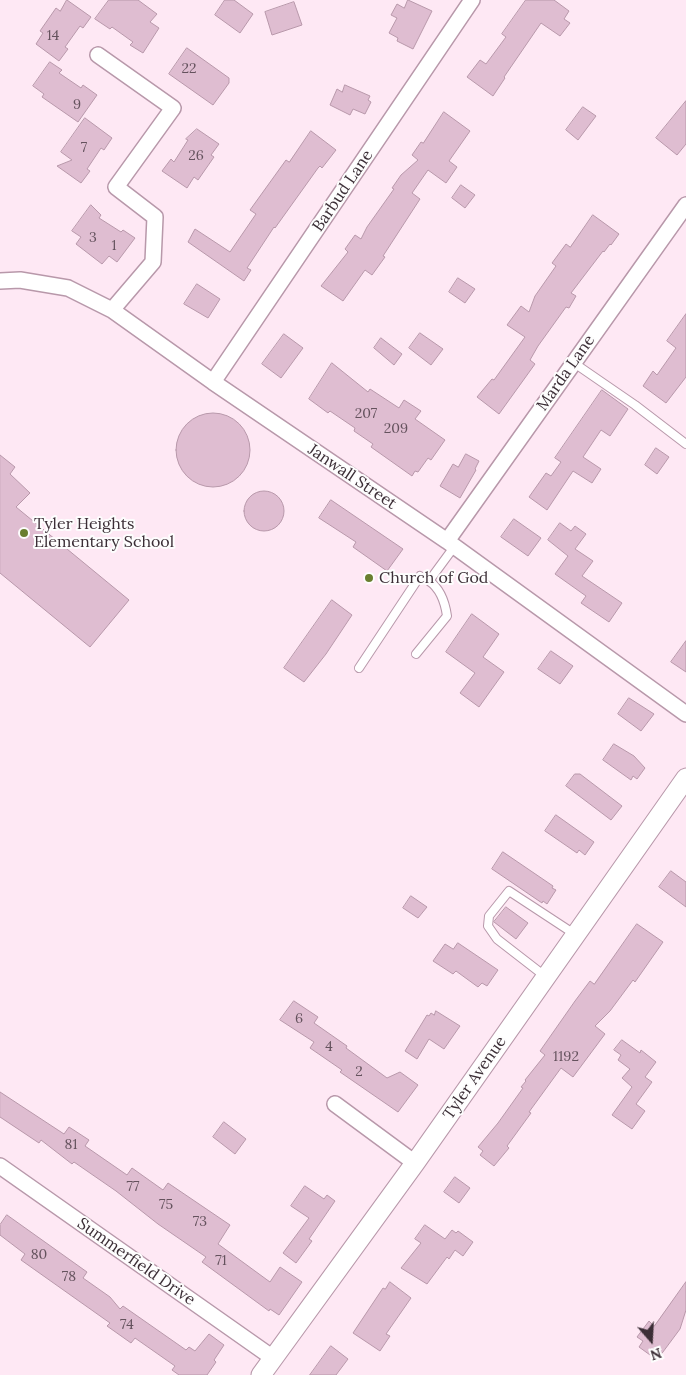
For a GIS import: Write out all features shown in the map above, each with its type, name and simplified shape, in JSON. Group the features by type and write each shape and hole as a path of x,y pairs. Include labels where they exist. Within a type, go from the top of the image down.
{"street":[{"name":"Barbud Lane","path":"213,382 472,0"},
{"path":"98,55 173,108 116,187 155,217 153,262 112,310"},
{"name":"Marda Lane","path":"450,544 574,363 686,205"},
{"name":"Janwall Street","path":"0,281 20,280 68,288 112,310 213,382 450,544 686,714"},
{"name":"Tyler Avenue","path":"261,1375 415,1163 686,778"},
{"path":"335,1104 415,1163"},
{"name":"Summerfield Drive","path":"0,1166 273,1358"}],"lane":[{"path":"574,363 635,405 686,444"},
{"name":"Marda Lane","path":"429,581 450,544"},
{"path":"358,668 420,576 435,586 446,602 447,616 416,654"},
{"path":"546,977 497,939 488,926 489,916 509,891 576,935"}],"building":[{"path":"67,0 91,17 83,28 80,26 65,47 68,49 59,61 36,44 43,33 40,31 56,8 60,11"},
{"path":"109,0 138,0 157,14 150,22 159,28 143,53 130,45 133,42 112,27 110,29 95,19"},
{"path":"225,0 234,0 253,14 240,33 215,15"},
{"path":"408,0 432,11 413,49 397,41 398,38 389,33 397,18 391,15 397,4 404,8"},
{"path":"526,0 554,0 569,11 564,19 570,23 560,36 541,23 493,96 467,77 480,60 486,64 506,37 502,34"},
{"path":"294,2 302,25 272,35 265,12"},
{"path":"187,48 229,78 229,83 213,105 169,74"},
{"path":"50,62 62,70 59,73 81,88 83,85 97,95 78,122 42,97 44,94 33,86"},
{"path":"345,85 370,96 368,100 371,102 365,114 353,109 350,115 330,105 337,89 342,92"},
{"path":"686,101 686,144 677,155 656,138"},
{"path":"583,107 596,116 578,140 566,130"},
{"path":"444,112 470,131 449,161 457,167 446,183 428,170 412,193 420,199 383,256 385,257 372,275 365,270 343,301 321,286 348,252 345,249 355,235 361,239 401,175 418,160 412,155 421,142 423,143"},
{"path":"85,118 112,138 104,150 101,148 87,169 90,171 81,183 57,166 72,160 61,152"},
{"path":"197,129 219,144 211,155 214,157 198,180 194,177 187,188 162,171 171,159 174,162 188,140 186,139"},
{"path":"311,131 336,150 322,168 320,166 318,168 274,227 247,268 251,270 244,281 188,242 195,229 230,252 256,214 250,210 286,160 289,162"},
{"path":"461,185 475,195 465,208 452,198"},
{"path":"91,205 101,215 99,218 121,232 123,230 135,238 117,262 109,256 102,264 76,244 81,237 72,231"},
{"path":"593,215 619,234 611,245 603,251 571,293 576,296 569,308 566,307 538,346 530,360 535,364 499,414 477,397 492,379 494,380 525,337 507,325 521,306 529,312 535,296 556,266 552,263 566,244 570,247"},
{"path":"458,278 475,289 465,303 449,292"},
{"path":"197,284 220,299 208,318 184,304"},
{"path":"686,314 686,377 666,403 643,386 653,371 657,375 676,348 667,341"},
{"path":"420,333 443,349 431,365 409,348"},
{"path":"284,334 303,348 281,378 262,364"},
{"path":"381,338 402,354 394,365 374,348"},
{"path":"332,363 368,392 370,389 399,408 404,400 421,411 415,419 445,440 431,460 428,458 418,472 415,471 412,476 371,447 373,444 354,431 355,428 330,411 328,413 309,399"},
{"path":"602,390 628,409 610,436 601,430 583,457 601,469 592,483 573,471 547,510 529,497 546,473 551,476 561,462 555,458"},
{"path":"213,413 227,416 239,424 247,436 250,450 247,464 239,476 227,484 213,487 199,484 187,476 179,464 176,450 179,436 187,424 199,416"},
{"path":"656,448 669,457 657,474 645,465"},
{"path":"466,454 479,461 460,498 440,486 453,464 458,467"},
{"name":"Tyler Heights Elementary School","path":"0,455 15,467 10,474 30,493 16,507 129,600 90,647 0,573"},
{"path":"268,491 275,494 281,500 284,511 283,519 275,528 268,531 260,531 253,528 245,519 244,507 247,500 256,492"},
{"path":"331,500 403,549 387,571 353,547 356,542 319,518"},
{"path":"514,519 541,538 528,556 501,537"},
{"path":"560,523 571,531 575,526 586,534 575,549 593,561 582,576 622,603 609,622 581,603 586,596 555,574 568,556 548,540"},
{"path":"332,600 352,615 326,654 304,682 284,668"},
{"path":"472,614 499,634 483,657 504,672 479,707 460,693 475,673 446,652"},
{"path":"686,641 686,672 671,662"},
{"path":"551,651 573,666 560,684 538,669"},
{"path":"629,698 654,714 641,731 618,714"},
{"path":"614,744 634,756 645,768 637,779 633,776 631,780 603,760"},
{"path":"575,774 580,774 622,806 611,820 566,786"},
{"path":"556,815 594,842 585,855 579,850 577,853 545,831"},
{"path":"503,852 553,886 552,888 556,890 547,904 543,901 542,903 492,869"},
{"path":"671,871 686,882 686,907 659,887"},
{"path":"411,896 427,907 418,918 403,908"},
{"path":"506,907 528,923 516,939 494,922"},
{"path":"637,924 663,942 635,982 633,980 610,1011 595,1026 605,1034 573,1077 561,1068 529,1112 531,1113 507,1146 509,1148 494,1166 480,1155 483,1151 478,1147 498,1123 523,1088 521,1087 525,1080 545,1055 540,1051 575,1001 590,981 594,984"},
{"path":"458,943 498,970 487,986 482,983 478,987 456,971 453,974 433,961 445,944 453,949"},
{"path":"294,1001 318,1017 314,1023 387,1078 400,1072 418,1085 398,1112 340,1072 342,1070 310,1048 314,1042 280,1020"},
{"path":"436,1011 460,1026 444,1049 429,1039 417,1059 405,1051 427,1015 429,1016 431,1013 434,1015"},
{"path":"622,1040 640,1053 641,1050 656,1062 645,1077 652,1082 636,1104 645,1111 632,1129 612,1115 632,1087 622,1078 630,1069 618,1060 621,1055 614,1050"},
{"path":"0,1092 64,1134 69,1127 89,1140 85,1146 127,1175 132,1168 163,1190 168,1183 230,1225 218,1244 270,1282 280,1267 302,1282 279,1315 270,1309 269,1311 202,1262 206,1257 158,1224 116,1191 74,1162 72,1164 41,1140 39,1143 0,1117"},
{"path":"224,1122 246,1139 235,1154 213,1137"},
{"path":"455,1177 470,1188 459,1203 444,1192"},
{"path":"305,1186 324,1199 327,1195 335,1201 309,1239 312,1241 296,1263 283,1253 309,1218 291,1206"},
{"path":"7,1215 87,1272 83,1278 110,1297 120,1309 123,1306 186,1350 189,1347 195,1351 209,1334 224,1345 207,1375 179,1375 172,1370 175,1366 135,1338 131,1343 107,1326 110,1323 21,1260 25,1254 0,1235 0,1225"},
{"path":"425,1225 445,1239 452,1230 456,1233 458,1231 473,1242 463,1256 455,1250 449,1259 447,1257 427,1284 401,1268 421,1243 415,1239"},
{"path":"390,1282 411,1298 386,1334 390,1336 380,1351 353,1333 383,1288 385,1289"},
{"path":"686,1282 686,1310 680,1329 657,1360 639,1347 643,1341 637,1337 649,1321 654,1326"},
{"path":"331,1346 348,1359 336,1375 310,1375"}],"place":[{"name":"Tyler Heights Elementary School","path":"24,533"},
{"name":"Church of God","path":"369,578"}]}
